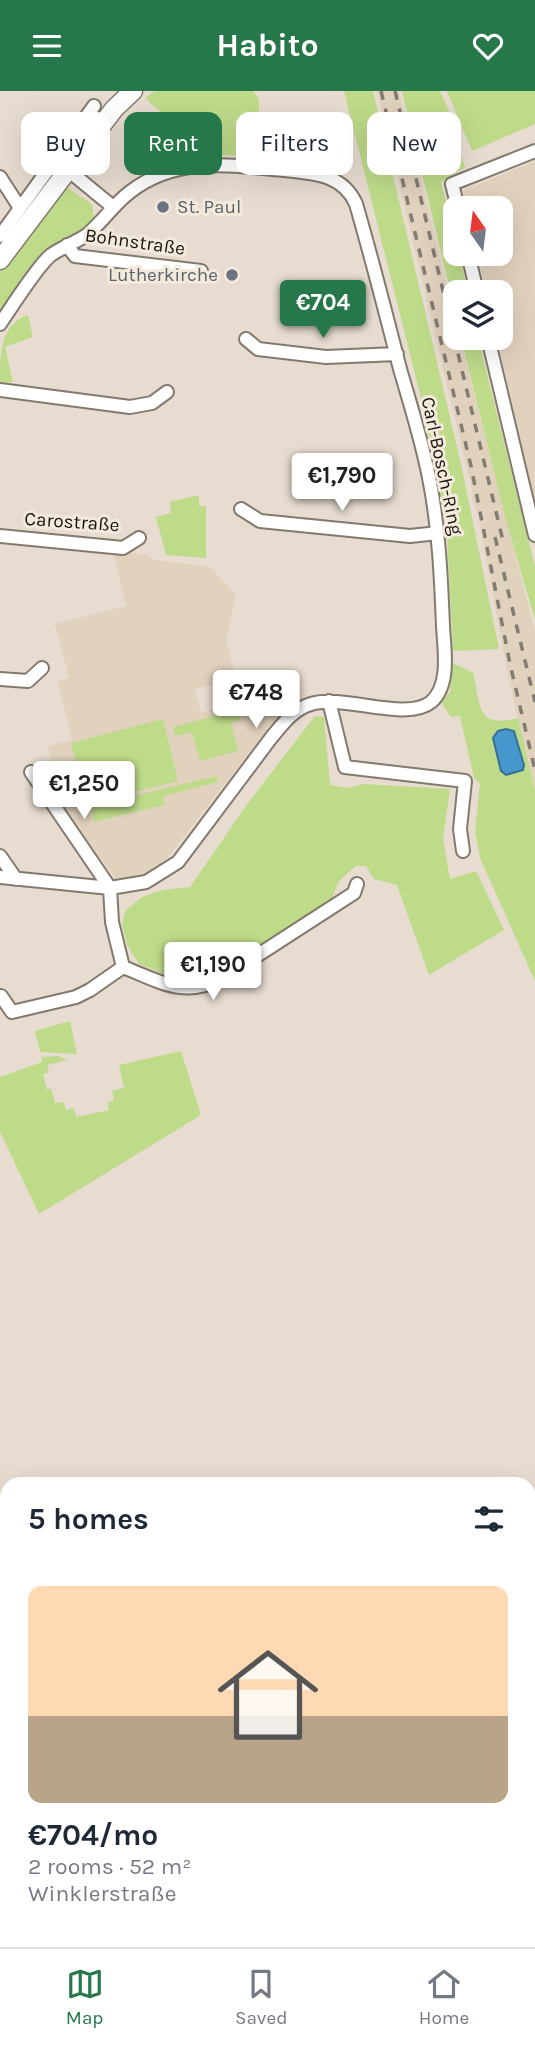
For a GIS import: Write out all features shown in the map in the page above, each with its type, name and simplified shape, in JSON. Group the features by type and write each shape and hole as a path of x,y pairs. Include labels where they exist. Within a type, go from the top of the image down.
{"main road":[{"path":"110,114 132,91"},
{"path":"0,260 64,175"}],"street":[{"path":"92,91 95,112"},
{"path":"0,236 94,106"},
{"path":"455,196 452,184 535,151"},
{"name":"Carl-Bosch-Ring","path":"0,324 48,257 88,234 113,207 149,179 166,171 204,164 314,173 336,180 352,194 356,204 427,468 438,533 444,659 443,681 439,694 426,705 410,709 329,701 310,704 286,719 178,862 146,882 110,888 0,877"},
{"path":"74,175 113,207"},
{"path":"0,177 20,208"},
{"name":"Bohnstraße","path":"67,245 75,256 201,271"},
{"path":"246,339 258,349 326,357 397,354"},
{"path":"491,350 535,535"},
{"path":"0,390 130,407 152,403 167,393"},
{"path":"242,509 260,521 410,536 438,533"},
{"name":"Carostraße","path":"0,536 123,548 139,538"},
{"path":"0,680 27,681 42,668"},
{"path":"329,701 345,767 465,781 460,829 463,851"},
{"path":"31,772 110,888 112,922 123,967"},
{"path":"0,856 16,879"},
{"path":"123,967 175,987 191,989 209,985 354,893 357,884"},
{"path":"1,996 12,1012 76,997 90,991 123,967"}],"shaded area":[{"path":"377,91 399,91 404,112 382,112"},
{"path":"535,161 535,501 500,350 513,350 513,280 483,280 481,266 513,266 513,196 464,196 463,191"},
{"path":"397,175 420,175 445,280 443,280 443,350 463,350 535,632 535,790 509,680 473,494"},
{"path":"113,551 149,555 153,560 211,567 236,596 226,640 236,679 195,689 201,713 260,700 283,702 282,711 163,863 142,876 117,881 62,807 48,746 72,740 58,681 69,678 55,624 126,606"}],"green space":[{"path":"155,91 253,91 259,99 259,112 236,112 236,156 222,155 222,112 161,112 145,98"},
{"path":"344,91 373,91 378,112 367,112 367,175 393,175 461,464 499,649 453,651 447,533 423,406 353,127 353,112 349,112"},
{"path":"402,91 440,91 449,112 407,112"},
{"path":"447,91 535,91 535,124 472,151 461,125 461,112 456,112"},
{"path":"422,175 452,175 441,182 445,196 443,260"},
{"path":"66,187 92,204 94,218 37,259 0,312 0,272"},
{"path":"444,266 462,266 465,280 448,280"},
{"path":"28,315 33,337 5,347 13,382 0,383 1,352 7,333 19,319"},
{"path":"464,350 481,350 535,567 535,620 506,520"},
{"path":"199,495 199,506 206,506 206,558 166,555 156,517 171,513 170,502"},
{"path":"451,662 473,673 480,705 487,717 504,721 518,718 535,790 535,981 480,858 475,832 480,784 474,778 460,716 451,717 441,702 450,692"},
{"path":"237,710 240,720 231,723 238,751 200,761 192,732 175,736 173,727"},
{"path":"315,716 324,717 330,785 347,788 364,784 450,789 443,839 450,879 476,871 504,930 429,975 397,885 374,879 366,866 356,866 339,881 330,903 203,980 184,982 139,964 127,945 122,924 126,910 142,897 163,890 190,887 248,803"},
{"path":"163,719 178,781 87,804 71,743"},
{"path":"217,776 218,782 163,796 164,805 94,822 91,806"},
{"path":"70,1021 77,1054 40,1052 35,1031"},
{"path":"181,1051 201,1115 39,1214 0,1132 0,1077 42,1062 41,1057 57,1056 68,1060 47,1065 49,1073 43,1074 47,1090 51,1088 55,1103 64,1102 66,1110 74,1108 76,1117 109,1110 108,1102 114,1100 112,1091 124,1088 119,1065"}],"water":[{"path":"498,731 514,731 524,765 523,770 506,775 501,771 493,738"}],"railway":[{"path":"381,91 471,466 510,664 535,770"},
{"path":"395,91 504,545"},
{"path":"495,537 535,702"}],"place":[{"name":"St. Paul","path":"163,207"},
{"name":"Lutherkirche","path":"232,275"}]}
